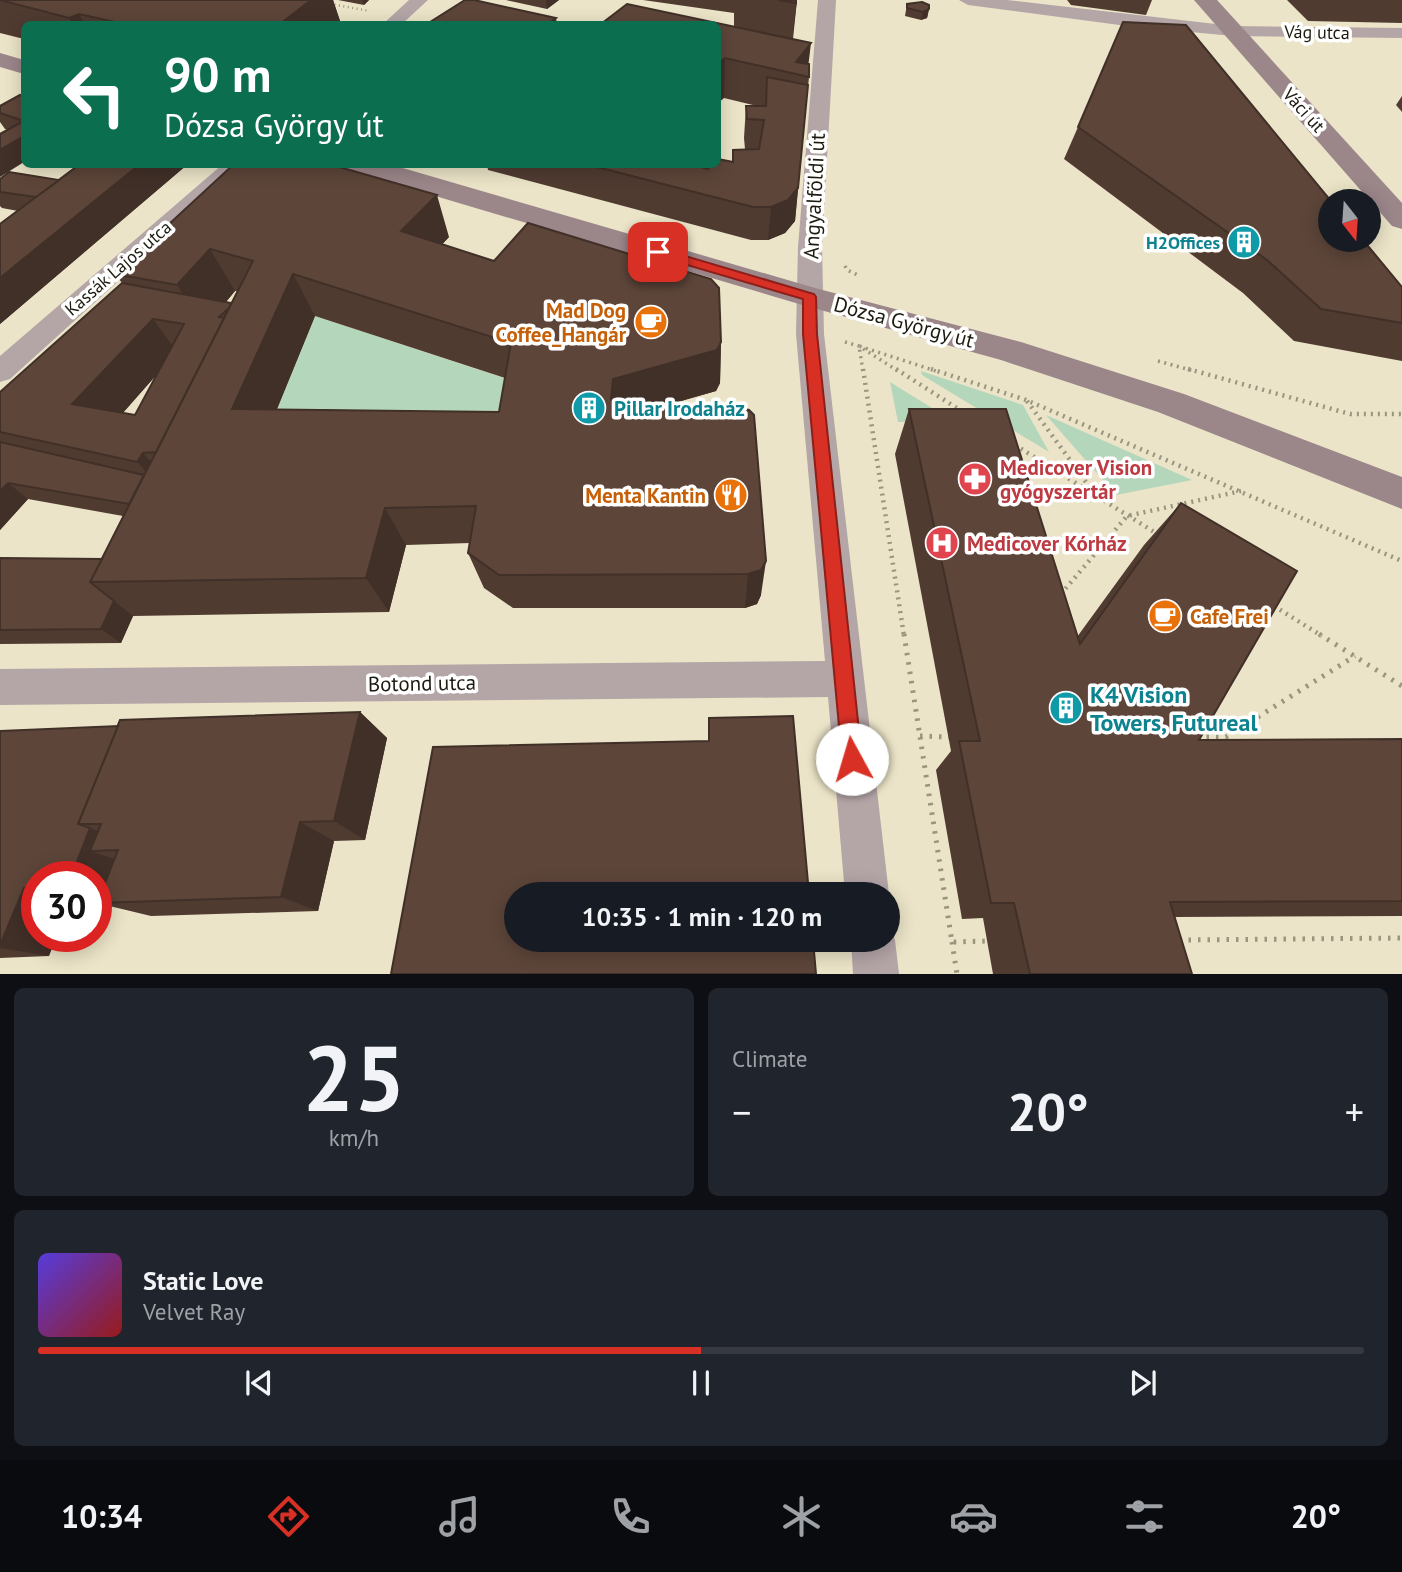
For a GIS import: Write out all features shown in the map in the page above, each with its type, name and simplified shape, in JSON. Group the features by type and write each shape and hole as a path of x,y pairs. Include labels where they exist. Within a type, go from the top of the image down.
{"main road":[{"name":"Váci út","path":"1205,0 1402,220"},
{"path":"0,60 21,67"},
{"name":"Dózsa György út","path":"372,168 810,297 1009,349 1159,399 1402,493"}],"street":[{"path":"396,21 419,0"},
{"name":"Angyalföldi út","path":"827,0 810,247 810,334 866,882"},
{"name":"Vág utca","path":"968,0 1127,21 1233,31 1402,33"},
{"name":"Kassák Lajos utca","path":"0,372 232,168"},
{"name":"Botond utca","path":"0,687 844,678"},
{"path":"874,952 876,974"}],"path":[{"path":"319,2 396,21"},
{"path":"810,334 859,346 1026,400 1402,561"},
{"path":"859,346 972,418"},
{"path":"859,346 957,974"},
{"path":"1026,400 1096,497"},
{"path":"1006,439 1161,537"},
{"path":"1058,598 1127,516 1241,491"},
{"path":"1264,600 1402,686"},
{"path":"1185,737 1226,737 1355,656"},
{"path":"920,736 949,737"},
{"path":"1170,940 1402,938"},
{"path":"952,942 987,941"}],"green space":[{"path":"315,316 522,384 512,452 261,448"},
{"path":"921,371 1023,405 1049,452 922,375"},
{"path":"890,382 953,421 898,422"},
{"path":"1046,415 1192,480 1116,495"}],"building":[{"path":"0,0 311,0 284,21 110,21 79,14 69,18"},
{"path":"465,0 556,18 552,21 432,21"},
{"path":"922,2 929,5 929,9 923,12 907,8 907,4"},
{"path":"627,4 707,21 605,21"},
{"name":"H2Offices","path":"1123,22 1186,25 1321,189 1318,189 1318,252 1373,252 1402,287 1402,323 1321,309 1267,260 1078,127"},
{"path":"721,24 811,43 796,62 809,64 809,77 725,58 721,61"},
{"path":"767,77 808,85 798,188 788,200 771,207 753,207 601,168 721,168 721,160 733,162 733,150 759,149 764,120 747,119 746,106 766,106"},
{"path":"21,96 21,120 0,113 0,106"},
{"path":"21,123 21,138 0,150 0,134"},
{"path":"75,168 135,168 0,278 0,224"},
{"name":"Pillar Irodaház","path":"230,168 343,168 437,195 401,231 494,261 528,223 711,279 719,288 721,342 717,350 613,379 611,399 617,410 739,407 754,415 766,561 761,570 748,574 499,575 468,553 476,506 385,508 366,578 90,582 253,261 210,249 177,285 115,274","holes":["293,274 511,343 499,412 232,409"]},
{"path":"9,172 59,180 36,197 0,192 0,179"},
{"path":"122,283 231,303 219,317 224,318 156,452 143,453 137,462 0,432 0,392","holes":["153,319 184,324 135,415 72,404"]},
{"name":"K4 Vision Towers, Futureal","path":"909,409 1006,409 1080,644 1181,503 1297,571 1199,740 1402,739 1402,901 1170,902 1192,974 1030,974 1014,903 991,903 959,741 980,741"},
{"path":"0,442 144,475 129,504 8,483 0,491"},
{"path":"0,558 102,559 90,582 114,601 101,629 0,630"},
{"path":"360,712 334,821 300,822 281,897 112,903 112,865 118,850 90,851 101,824 78,824 120,720"},
{"path":"793,716 808,882 504,882 504,952 814,952 816,974 391,974 433,747 709,741 709,718"},
{"path":"118,726 78,824 90,828 77,861 21,861 21,895 0,945 0,731"}],"place":[{"name":"H2Offices","path":"1244,242"},
{"name":"Mad Dog Coffee_Hangár","path":"651,322"},
{"name":"Pillar Irodaház","path":"589,408"},
{"name":"Medicover Vision gyógyszertár","path":"975,479"},
{"name":"Menta Kantin","path":"731,495"},
{"name":"Medicover Kórház","path":"942,543"},
{"name":"Cafe Frei","path":"1165,616"},
{"name":"K4 Vision Towers, Futureal","path":"1066,708"}],"route":[{"path":"658,252 810,297 810,334 852,759"}]}
